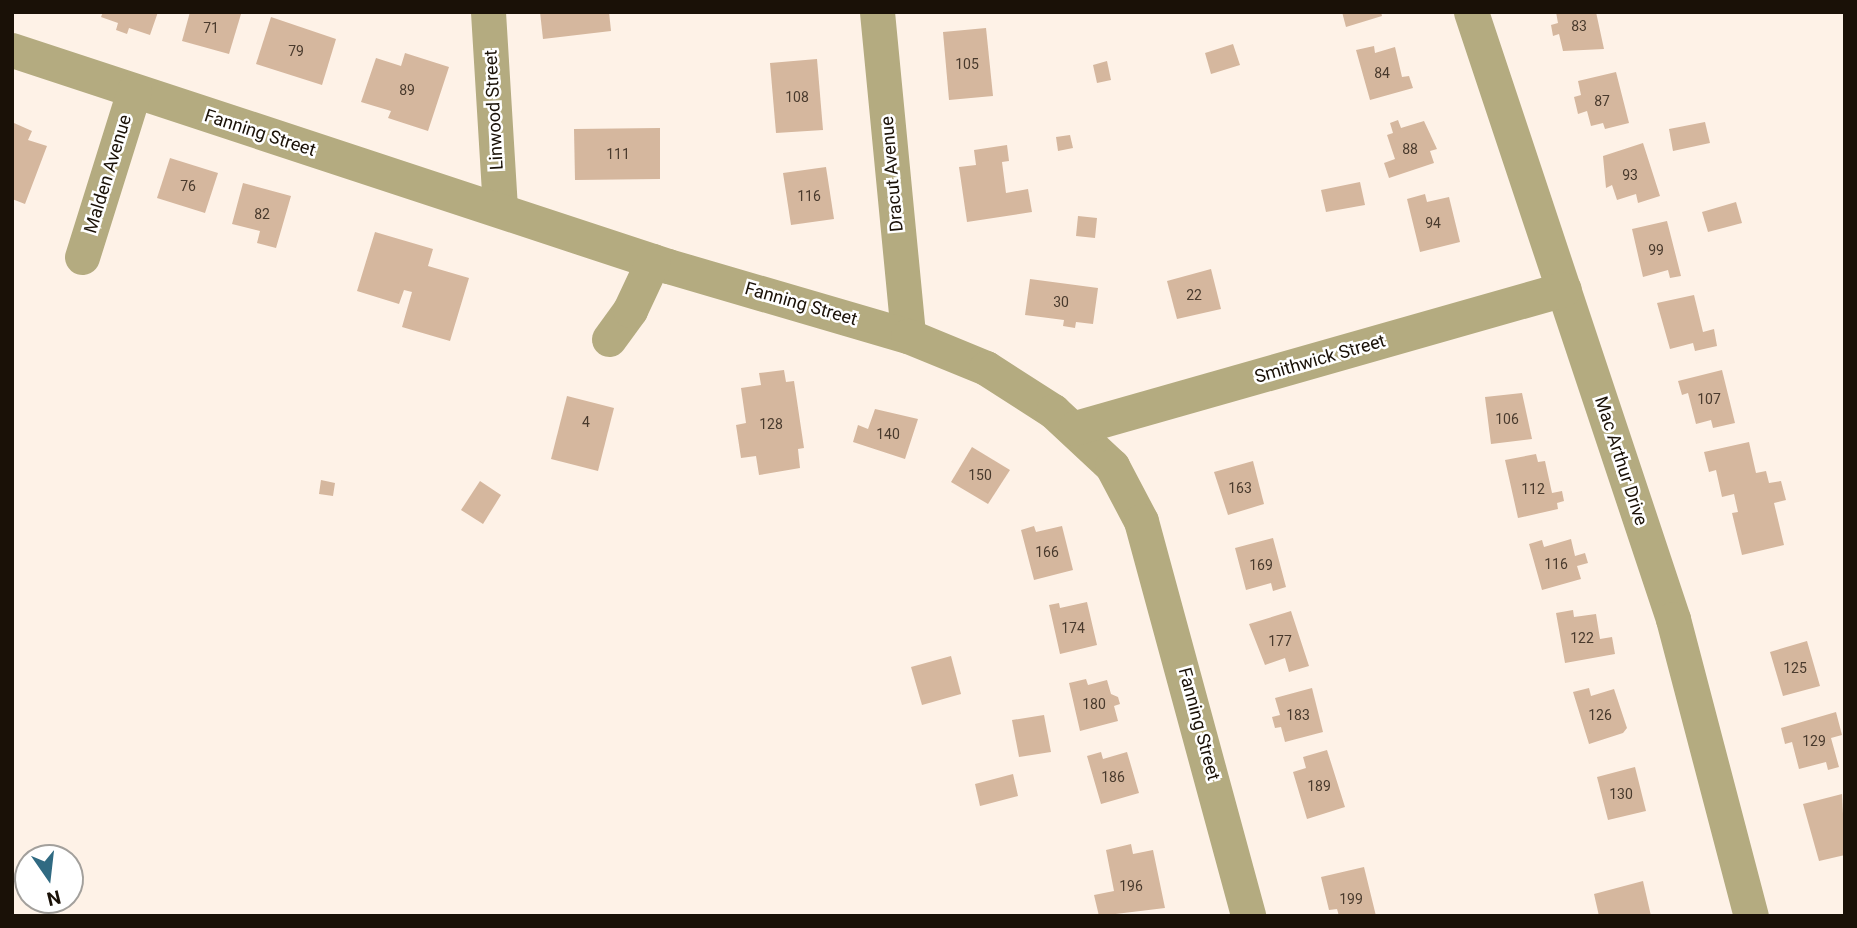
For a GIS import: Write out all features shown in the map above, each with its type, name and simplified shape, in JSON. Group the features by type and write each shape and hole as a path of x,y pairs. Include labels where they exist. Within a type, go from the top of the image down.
{"street":[{"name":"Linwood Street","path":"488,12 500,208"},
{"name":"Dracut Avenue","path":"877,12 908,336"},
{"name":"Mac Arthur Drive","path":"1471,12 1673,619 1751,916"},
{"name":"Fanning Street","path":"12,50 500,208 653,261 908,336 986,368 1075,428 1112,466 1141,521 1248,916"},
{"name":"Malden Avenue","path":"82,257 134,91"},
{"path":"609,339 630,310 653,261"},
{"name":"Smithwick Street","path":"1075,428 1564,289"}],"building":[{"path":"103,12 158,12 150,35 129,28 127,34 116,30 118,23 101,17"},
{"path":"190,12 241,14 229,54 182,41"},
{"path":"540,12 609,12 611,31 543,39"},
{"path":"1342,12 1381,12 1382,16 1346,27"},
{"path":"1556,12 1596,12 1604,49 1563,51 1559,34 1553,36 1551,25 1558,23"},
{"path":"271,17 336,39 322,85 256,64"},
{"path":"986,28 993,96 949,100 943,32"},
{"path":"1233,44 1240,65 1211,74 1205,53"},
{"path":"1374,46 1375,53 1395,47 1402,77 1409,76 1413,88 1370,100 1356,50"},
{"path":"405,53 449,67 428,131 388,118 391,111 361,102 376,58 401,66"},
{"path":"817,59 823,130 776,133 770,63"},
{"path":"1107,61 1111,80 1097,83 1093,65"},
{"path":"1616,72 1629,123 1605,129 1603,123 1591,126 1587,111 1578,114 1574,97 1581,95 1578,81"},
{"path":"1398,120 1401,128 1424,121 1437,149 1430,151 1434,163 1389,178 1384,163 1395,159 1387,135 1393,133 1390,123"},
{"path":"1705,122 1710,143 1673,151 1669,129"},
{"path":"14,123 32,131 28,140 47,146 25,204 12,199"},
{"path":"660,128 660,179 575,180 574,129"},
{"path":"1070,135 1073,148 1058,151 1056,137"},
{"path":"1643,143 1660,196 1638,203 1636,194 1617,200 1612,185 1606,188 1603,156"},
{"path":"1007,145 1009,161 1002,162 1006,193 1028,189 1032,212 967,222 959,167 976,165 974,150"},
{"path":"170,158 218,173 205,213 157,198"},
{"path":"826,167 834,219 791,225 783,173"},
{"path":"1360,182 1365,205 1326,212 1321,190"},
{"path":"243,183 291,196 276,248 257,243 260,231 232,224"},
{"path":"1425,194 1427,202 1449,197 1460,242 1420,252 1407,199"},
{"path":"1736,202 1742,223 1708,232 1702,212"},
{"path":"1078,216 1097,218 1095,238 1076,236"},
{"path":"1667,221 1681,276 1670,278 1668,270 1643,277 1632,229"},
{"path":"375,232 433,249 428,266 469,278 450,341 402,327 412,292 404,290 399,304 357,291"},
{"path":"1211,269 1221,309 1177,319 1167,281"},
{"path":"1030,279 1098,288 1093,324 1076,322 1075,328 1063,326 1064,320 1025,315"},
{"path":"1694,295 1703,332 1714,329 1717,346 1695,351 1693,343 1670,349 1657,303"},
{"path":"784,370 786,382 794,381 804,448 798,449 800,468 759,475 756,456 741,458 736,425 746,423 741,388 761,385 759,373"},
{"path":"1722,370 1735,423 1713,428 1711,420 1696,424 1688,393 1682,395 1678,381"},
{"path":"1522,393 1532,439 1491,444 1485,397"},
{"path":"567,396 614,408 598,471 551,459"},
{"path":"875,409 918,419 905,459 853,442 858,425 868,429"},
{"path":"1749,442 1756,473 1766,471 1769,483 1781,481 1786,500 1774,503 1784,545 1742,555 1732,513 1738,512 1734,494 1722,497 1716,470 1709,472 1704,452"},
{"path":"972,447 1010,470 988,504 951,482"},
{"path":"1536,454 1538,462 1545,461 1552,493 1562,491 1564,501 1557,503 1558,509 1518,518 1505,460"},
{"path":"1253,461 1264,504 1228,515 1214,472"},
{"path":"321,480 335,483 333,496 319,494"},
{"path":"480,481 501,495 483,524 461,510"},
{"path":"1034,526 1036,532 1062,526 1073,570 1034,580 1021,530"},
{"path":"1273,538 1286,587 1273,591 1271,583 1246,590 1235,548"},
{"path":"1571,539 1575,556 1585,553 1588,563 1577,566 1581,579 1542,590 1529,544 1542,540 1544,547"},
{"path":"1087,602 1097,645 1060,654 1049,605 1059,603 1060,608"},
{"path":"1573,610 1574,617 1596,614 1600,639 1612,637 1615,654 1565,663 1556,613"},
{"path":"1291,611 1309,666 1289,672 1285,658 1265,665 1249,624"},
{"path":"1807,641 1820,686 1783,696 1770,652"},
{"path":"951,656 961,694 922,705 911,667"},
{"path":"1086,679 1088,685 1107,680 1111,694 1118,697 1120,704 1114,706 1118,721 1080,731 1069,683"},
{"path":"1312,688 1323,732 1285,742 1281,727 1275,728 1272,717 1280,715 1275,698"},
{"path":"1589,688 1591,696 1614,689 1627,728 1623,733 1589,744 1573,692"},
{"path":"1836,712 1842,735 1831,738 1839,767 1828,770 1826,762 1799,769 1792,742 1785,744 1781,728"},
{"path":"1044,715 1051,752 1019,757 1012,720"},
{"path":"1327,750 1345,807 1307,819 1293,772 1306,768 1303,757"},
{"path":"1101,752 1103,759 1127,752 1139,793 1101,804 1087,756"},
{"path":"1635,767 1646,811 1608,820 1597,777"},
{"path":"1013,774 1018,796 980,806 975,784"},
{"path":"1842,794 1845,855 1819,861 1803,804"},
{"path":"1131,844 1133,854 1153,850 1165,908 1099,916 1094,895 1114,891 1106,850"},
{"path":"1364,867 1376,916 1339,916 1337,909 1329,910 1321,877"},
{"path":"1643,881 1651,916 1599,916 1594,894"}]}
